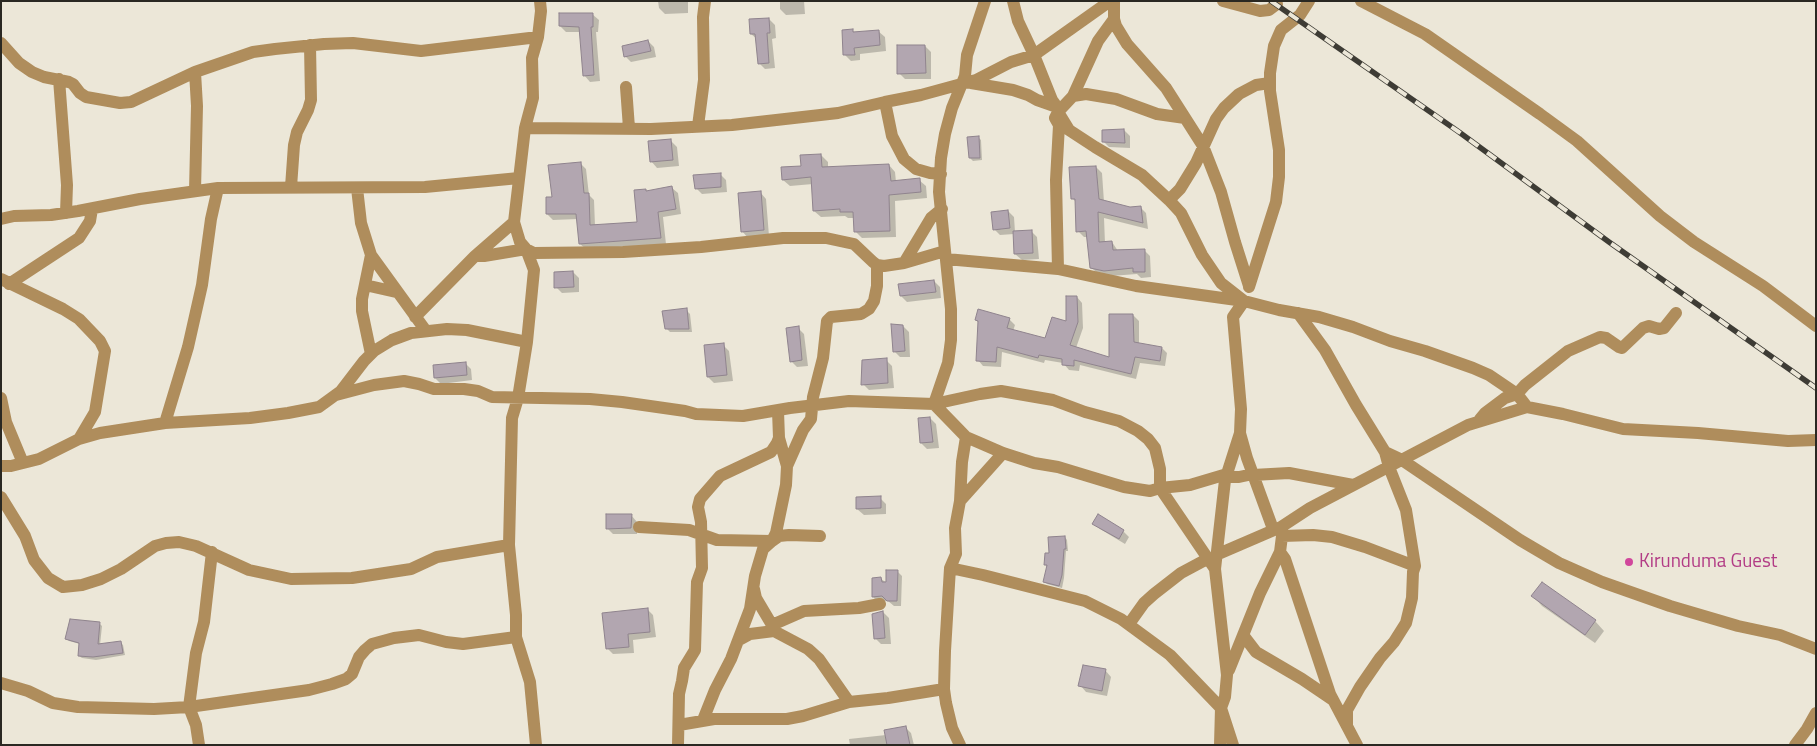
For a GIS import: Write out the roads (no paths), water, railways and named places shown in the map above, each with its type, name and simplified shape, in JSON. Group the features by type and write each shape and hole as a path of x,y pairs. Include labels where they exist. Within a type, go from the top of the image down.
{"street":[{"path":"536,745 530,682 516,637 516,615 509,545 512,418 518,398 527,342 534,270 526,249 520,242 514,222 525,128 532,98 532,58 538,37 541,11 540,1"},
{"path":"698,126 704,80 703,17 705,1"},
{"path":"934,404 948,363 951,340 951,309 939,192 941,158 952,108 966,76 967,55 984,1"},
{"path":"1014,1 1018,21 1034,54 1052,100 1069,130 1142,175 1169,200 1181,213 1202,255 1221,283 1244,301"},
{"path":"525,128 650,129 781,121 838,113 921,95 976,80 1011,62 1034,54 1110,1"},
{"path":"1114,1 1116,26 1127,44 1166,88 1203,146 1221,192 1234,242 1249,286"},
{"path":"1223,1 1260,11 1269,10 1277,4"},
{"path":"1220,745 1221,708 1225,697 1227,675 1213,561 1227,475 1240,434 1241,409 1234,317 1244,301 1249,286 1276,202 1280,177 1279,150 1270,83 1275,40 1283,27 1300,16 1309,1"},
{"path":"1361,1 1425,34 1578,141 1660,216 1694,242 1763,286 1816,326"},
{"path":"1058,269 1056,180 1059,125 1055,118 1057,110 1073,96 1098,41 1114,19"},
{"path":"1,43 18,63 32,72 44,77 74,84 80,94 86,97 120,103 131,102 195,72 253,52 310,45 353,43 421,51 538,37"},
{"path":"292,187 294,145 297,132 311,100 310,45"},
{"path":"195,72 197,114 195,191"},
{"path":"59,79 67,184 66,213"},
{"path":"963,82 1013,90 1028,95 1057,110"},
{"path":"1169,200 1180,189 1196,163 1216,119 1229,103 1256,85 1270,83"},
{"path":"626,88 629,128"},
{"path":"1073,96 1086,94 1100,95 1157,114 1185,118"},
{"path":"885,102 892,136 904,159 916,169 941,174"},
{"path":"1,219 14,216 66,213 140,199 218,188 425,187 519,178"},
{"path":"165,423 188,347 202,285 211,218 218,188"},
{"path":"358,188 361,223 371,255 426,331"},
{"path":"5,283 79,238 90,221 92,209"},
{"path":"904,263 931,218 942,209"},
{"path":"415,317 475,256 514,222"},
{"path":"475,256 526,249 534,253 606,253 783,238 826,238 854,244 877,265 904,263 946,255 1058,269 1136,286 1244,301 1279,310 1298,312 1353,327 1390,341 1456,361 1489,375 1517,394 1527,407"},
{"path":"371,255 362,299 362,311 371,354"},
{"path":"787,466 803,430 811,419 813,397 823,358 827,320 831,317 861,314 869,309 874,301 877,286 877,265"},
{"path":"5,283 64,309 79,319 100,341 105,351 95,412 79,439"},
{"path":"365,285 396,292"},
{"path":"1298,312 1325,350 1385,452 1389,468 1406,510 1415,566 1412,598 1406,623 1360,687 1347,710 1347,725"},
{"path":"1478,422 1485,413 1505,398 1517,394 1525,385 1568,351 1600,337 1606,338 1619,348 1622,348 1647,326 1659,329 1664,328 1676,313"},
{"path":"1,466 39,460 79,439 100,433 165,423 288,414 320,407 336,395 371,354 392,340 411,333 447,329 468,330 527,342"},
{"path":"336,395 374,385 404,381 434,389 478,391 492,397 614,401 696,414 743,416 849,401 934,404 1001,391 1053,400 1085,412 1119,421 1138,431 1148,439 1154,448 1160,469 1160,488 1204,555 1213,561"},
{"path":"1,398 6,422 23,463"},
{"path":"934,404 966,436 1004,453 1124,487 1150,491 1190,485 1227,475 1239,477 1253,474 1289,472 1353,485"},
{"path":"1129,624 1140,608 1154,594 1181,573 1213,561 1279,531 1302,512 1468,425 1527,407 1622,429 1698,433 1759,440 1816,440"},
{"path":"772,541 782,510 787,466 779,438 778,411"},
{"path":"1227,675 1280,552 1279,531 1253,474 1240,434"},
{"path":"960,745 952,728 944,689 946,611 950,568 956,554 955,528 960,501 962,462 966,436"},
{"path":"678,745 680,694 684,668 695,650 697,582 702,568 698,507 700,499 720,476 771,452 779,438"},
{"path":"1385,452 1402,460 1520,540 1559,563 1602,582 1670,606 1738,626 1780,634 1816,649"},
{"path":"960,501 1004,453"},
{"path":"1,497 25,536 34,560 48,578 63,587 82,585 101,579 121,569 155,546 166,543 179,542 212,552 249,570 291,579 352,578 411,569 437,557 509,545"},
{"path":"639,528 689,530 718,540 772,541"},
{"path":"1279,531 1332,537 1365,546 1415,566"},
{"path":"703,720 715,690 731,659 750,609 756,576 764,548 779,536 820,536"},
{"path":"199,745 196,725 190,707 196,653 204,622 212,552"},
{"path":"1280,552 1285,559 1333,700 1357,745"},
{"path":"950,568 1085,601 1129,624 1170,656 1221,708 1233,745"},
{"path":"754,589 756,598 773,628 808,649 820,659 849,702"},
{"path":"739,640 750,634 773,628 804,612 880,604"},
{"path":"1,683 28,690 53,703 78,708 154,709 190,707 309,690 332,684 346,679 352,674 359,657 372,644 394,638 419,635 463,644 516,637"},
{"path":"1243,635 1256,652 1333,700"},
{"path":"679,725 703,720 787,719 849,702 944,689"},
{"path":"1795,745 1816,713"}],"railway":[{"path":"1271,1 1459,132 1609,242 1816,388"}],"place":[{"name":"Kirunduma Guest","path":"1629,562"}]}
